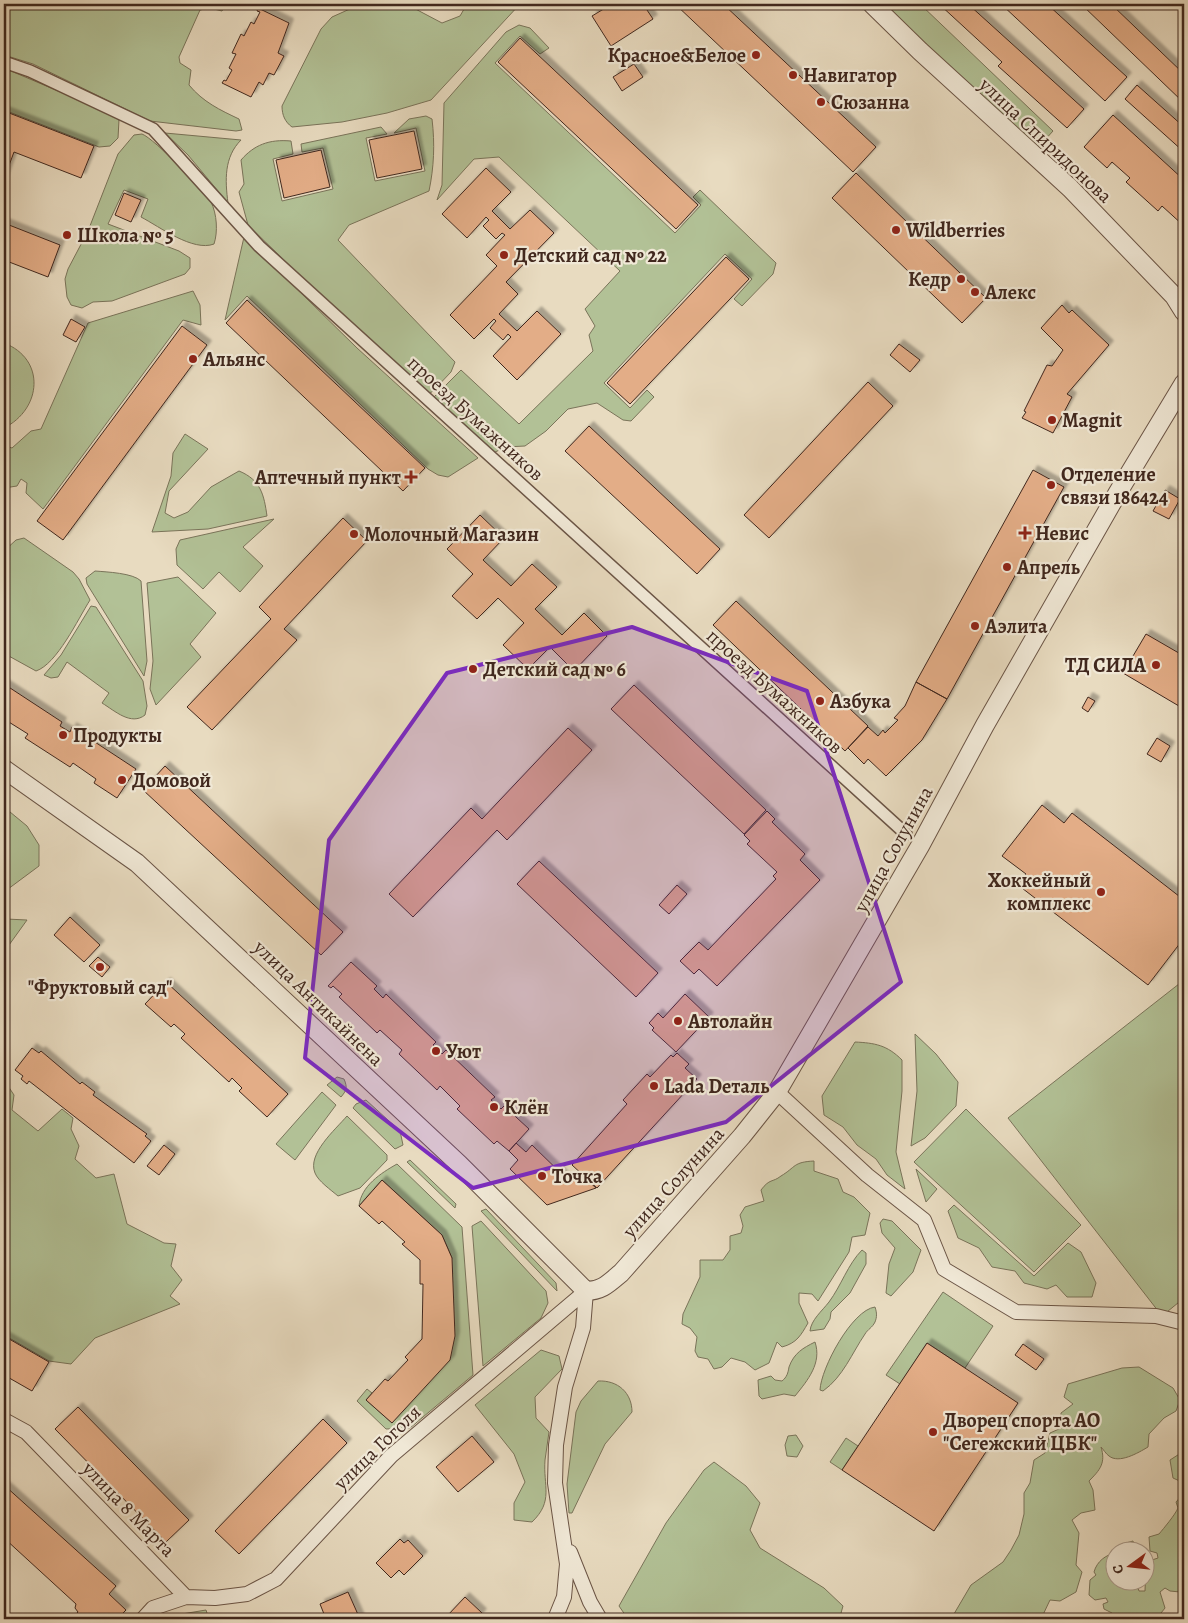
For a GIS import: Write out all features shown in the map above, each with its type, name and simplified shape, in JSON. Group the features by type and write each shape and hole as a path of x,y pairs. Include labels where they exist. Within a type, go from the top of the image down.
{"street":[{"name":"улица Спиридонова","path":"872,4 1070,188 1174,296 1184,312"},
{"name":"проезд Бумажников","path":"4,62 30,71 153,129 187,164 259,246 906,834"},
{"name":"улица Солунина","path":"586,1291 604,1288 621,1273 742,1136 777,1092 920,846 985,725 1107,512 1184,383"},
{"name":"улица Антикайнена","path":"4,769 137,863 459,1164 586,1291"},
{"path":"777,1092 867,1175 924,1220 944,1270 1016,1312 1156,1316 1184,1323"},
{"path":"555,1619 564,1596 567,1564 564,1533 555,1483 556,1445 565,1387 583,1328 586,1291"},
{"name":"улица Гоголя","path":"186,1597 215,1598 247,1594 276,1578 391,1456 586,1291"},
{"name":"улица 8 Марта","path":"4,1420 26,1432 186,1597"},
{"path":"564,1533 590,1602 600,1619"},
{"path":"143,1619 153,1608 186,1597"}],"highlighted area":[{"path":"632,627 807,691 901,982 726,1122 473,1188 305,1058 329,840 447,673"}],"green space":[{"path":"4,4 226,4 222,11 210,8 200,10 179,57 180,63 191,70 189,85 194,91 206,101 239,119 242,130 236,131 150,121 33,64 4,55"},
{"path":"361,4 406,4 442,23 460,16 467,4 520,4 431,100 387,113 342,122 292,127 284,118 282,106 321,29 332,17"},
{"path":"891,4 920,4 1053,131 1034,152 885,10"},
{"path":"519,25 530,28 549,48 540,54 520,36 495,63 675,233 701,205 693,197 700,190 776,263 773,274 742,306 734,299 752,279 725,254 604,383 630,408 647,390 654,397 631,421 623,420 597,403 568,409 546,431 525,446 506,447 493,453 432,399 461,370 519,424 593,351 589,335 595,326 585,309 620,271 499,157 474,159 437,200 442,185 444,103 506,32"},
{"path":"4,68 110,113 119,120 118,138 110,146 99,147 4,110"},
{"path":"426,116 432,119 434,137 429,191 349,225 338,240 455,362 451,372 432,392 427,393 364,338 248,225 239,192 244,184 241,160 251,150 263,144 276,141 291,141 293,154 273,159 282,201 333,189 323,148 302,152 301,144 381,127 387,134 366,138 375,181 425,171 416,128 394,133 409,119"},
{"path":"165,133 241,140 231,154 227,169 228,203 188,155"},
{"path":"142,134 167,155 211,202 215,212 216,223 214,244 206,246 187,242 141,217 148,199 124,190 108,224 179,251 190,258 190,268 185,274 112,301 93,302 82,308 71,305 67,297 65,279 68,269 88,231 118,154 134,135"},
{"path":"244,237 357,348 478,458 448,477 438,475 428,469 247,296 225,320"},
{"path":"193,291 200,305 201,325 183,320 43,509 26,493 27,483 21,479 17,486 4,488 4,445 12,448 31,431 41,429 88,323"},
{"path":"4,343 18,350 27,360 34,384 32,397 26,409 17,420 4,428"},
{"path":"185,434 208,449 169,491 165,513 174,518 188,512 211,487 239,471 257,484 263,495 267,516 208,529 152,532 171,476 173,453"},
{"path":"274,519 243,547 263,566 240,592 219,572 203,589 177,565 176,549 180,540"},
{"path":"24,538 73,572 90,600 52,660 36,671 7,655 4,646 4,551 16,540"},
{"path":"95,571 132,576 141,581 147,661 144,676 87,584 86,578"},
{"path":"178,577 216,613 190,644 201,657 156,705 150,689 153,661 147,583"},
{"path":"91,606 96,607 143,681 147,706 145,715 140,718 134,719 123,716 102,703 109,693 67,662 58,677 51,678 44,675 61,655"},
{"path":"4,807 27,826 39,845 39,866 4,892"},
{"path":"4,920 27,920 4,952"},
{"path":"1184,980 1184,1298 1162,1316 1008,1118"},
{"path":"915,1034 936,1054 958,1082 956,1106 925,1138 911,1146 917,1091"},
{"path":"855,1042 869,1043 886,1048 902,1060 902,1091 896,1152 905,1189 887,1175 876,1159 857,1145 843,1127 824,1115 822,1096"},
{"path":"337,1077 344,1079 346,1085 341,1097 327,1085"},
{"path":"8,1086 14,1095 12,1110 38,1131 62,1109 73,1118 71,1129 79,1146 75,1159 96,1178 114,1174 127,1224 164,1243 176,1244 171,1266 182,1280 170,1296 180,1304 95,1338 71,1364 49,1361 4,1335 4,1093"},
{"path":"322,1092 336,1105 295,1160 276,1144"},
{"path":"366,1100 400,1131 403,1145 395,1149 353,1108 356,1104"},
{"path":"966,1109 1081,1225 1034,1272 914,1162"},
{"path":"347,1116 387,1155 387,1160 360,1188 338,1196 319,1179 315,1173 314,1166 318,1150"},
{"path":"410,1160 456,1204 455,1208 407,1162"},
{"path":"814,1161 814,1171 838,1179 843,1192 854,1197 870,1213 865,1235 852,1237 849,1252 818,1301 812,1294 799,1293 799,1303 808,1323 795,1341 782,1347 777,1342 769,1363 755,1370 745,1362 731,1358 722,1367 714,1369 708,1359 698,1357 695,1351 697,1337 690,1328 682,1324 683,1314 700,1277 700,1260 723,1260 730,1250 730,1236 741,1233 743,1226 740,1215 745,1207 764,1201 761,1190 764,1186 798,1164"},
{"path":"397,1164 462,1227 473,1375 410,1428 386,1429 357,1401 367,1389 372,1393 366,1400 392,1423 452,1258 442,1235 382,1180 359,1206 368,1186 378,1176"},
{"path":"916,1169 937,1189 926,1202"},
{"path":"954,1205 1034,1276 1068,1243 1081,1252 1096,1283 1092,1297 1067,1297 1056,1285 1047,1289 1024,1283 1015,1271 992,1267 979,1248 958,1238 948,1211"},
{"path":"486,1209 556,1283 557,1291 481,1211"},
{"path":"883,1219 892,1221 921,1250 913,1272 891,1296 886,1293 889,1264 895,1248 882,1233 880,1223"},
{"path":"481,1221 546,1291 548,1303 541,1318 483,1366 472,1226"},
{"path":"862,1250 866,1253 866,1264 850,1293 831,1312 830,1319 824,1329 810,1331 815,1319 829,1302"},
{"path":"943,1292 993,1326 965,1368 927,1343 900,1384 886,1375"},
{"path":"875,1307 876,1320 874,1324 866,1332 836,1379 823,1391 820,1390 826,1368 839,1341 857,1318"},
{"path":"815,1342 817,1357 815,1364 809,1377 795,1396 784,1394 762,1399 759,1396 758,1380 771,1376 775,1380 782,1381 796,1355"},
{"path":"541,1350 559,1356 562,1369 535,1397 536,1418 549,1432 545,1460 545,1500 539,1514 532,1522 514,1520 514,1503 525,1482 514,1454 475,1405"},
{"path":"1139,1367 1173,1388 1180,1400 1176,1411 1164,1418 1149,1434 1148,1447 1128,1457 1118,1459 1109,1456 1101,1447 1103,1458 1101,1466 1089,1481 1093,1490 1095,1510 1081,1513 1072,1520 1079,1533 1076,1565 1082,1572 1076,1592 1060,1601 1050,1600 1041,1619 951,1619 971,1585 1003,1562 1019,1535 1024,1514 1024,1493 1030,1483 1034,1460 1045,1453 1050,1433 1068,1425 1061,1419 1061,1413 1073,1404 1064,1397 1068,1384 1122,1368"},
{"path":"598,1381 618,1385 630,1399 632,1412 605,1444 572,1513 569,1513 567,1484 576,1412 581,1401"},
{"path":"796,1435 803,1446 797,1457 787,1456 785,1445 788,1436"},
{"path":"846,1438 858,1446 842,1470 830,1462"},
{"path":"1184,1451 1184,1483 1173,1478 1170,1460"},
{"path":"714,1462 746,1486 760,1503 750,1530 760,1548 824,1588 843,1606 841,1613 857,1619 628,1619 619,1606 666,1523 704,1470"},
{"path":"1184,1493 1184,1607 1179,1599 1180,1592 1170,1591 1165,1588 1160,1592 1165,1608 1161,1613 1160,1619 1116,1619 1112,1613 1104,1609 1103,1604 1108,1602 1106,1598 1095,1600 1089,1595 1090,1580 1096,1575 1094,1572 1095,1568 1106,1556 1106,1590 1156,1590 1156,1559 1158,1558 1156,1540 1149,1540 1149,1537 1159,1534 1166,1525 1178,1508 1176,1502"},
{"path":"206,1610 209,1619 162,1619 164,1617"}],"building":[{"path":"612,4 643,4 653,19 611,46 592,16"},
{"path":"675,4 723,4 876,147 853,172"},
{"path":"939,4 968,4 1084,109 1067,128 998,66 1002,62"},
{"path":"1001,4 1047,4 1127,77 1105,101"},
{"path":"1081,4 1111,4 1184,74 1184,103"},
{"path":"258,8 289,23 278,53 284,56 274,75 269,73 263,85 259,82 251,97 222,83 224,80 226,81 232,70 229,68 236,54 232,53 241,34 244,36 251,22 254,24 260,12 257,11"},
{"path":"520,38 698,205 676,229 498,62"},
{"path":"634,64 643,77 622,91 613,77"},
{"path":"1137,85 1184,127 1184,152 1125,99"},
{"path":"4,111 94,146 81,178 14,152 4,179"},
{"path":"1113,115 1184,180 1184,226 1162,206 1158,211 1126,182 1130,178 1112,162 1107,168 1084,147"},
{"path":"414,131 422,169 377,178 369,140"},
{"path":"321,150 330,187 284,198 276,160"},
{"path":"486,168 511,192 492,211 510,229 530,210 554,233 506,282 518,294 499,314 517,331 537,311 561,334 517,380 493,356 511,337 508,334 503,340 490,328 496,321 494,319 474,339 450,315 497,266 486,255 505,235 502,233 496,239 483,226 489,220 486,217 467,238 442,214"},
{"path":"856,173 986,298 962,323 832,198"},
{"path":"124,193 141,200 131,222 115,215"},
{"path":"4,223 60,245 48,277 4,260"},
{"path":"726,257 749,279 630,404 607,383"},
{"path":"247,300 425,468 403,491 226,323"},
{"path":"1062,305 1069,313 1072,310 1109,345 1067,394 1072,397 1053,433 1022,418 1047,365 1052,366 1063,350 1041,328"},
{"path":"71,319 85,327 76,342 63,335"},
{"path":"182,326 207,345 63,540 37,521"},
{"path":"899,344 920,360 910,372 890,355"},
{"path":"868,382 893,406 769,538 744,515"},
{"path":"589,426 720,549 697,574 565,451"},
{"path":"1033,470 1064,487 947,699 916,682"},
{"path":"1165,490 1180,499 1169,519 1153,511"},
{"path":"480,515 504,538 483,560 511,586 532,564 557,587 535,609 562,635 584,613 607,636 574,671 550,647 528,669 503,645 524,623 498,598 477,619 452,596 473,574 447,549"},
{"path":"343,518 367,541 284,629 297,640 212,730 187,707 271,619 259,607"},
{"path":"736,601 868,726 845,751 713,625"},
{"name":"ТД СИЛА","path":"1146,634 1184,656 1184,709 1123,673"},
{"path":"916,682 947,699 922,740 886,776 868,759 864,764 848,748 868,727 878,736 883,730 885,733 898,720 894,718 905,706"},
{"path":"4,684 62,722 60,726 70,732 72,727 136,769 117,798 94,783 96,779 73,763 70,767 25,738 28,734 4,719"},
{"path":"634,685 766,810 744,834 611,709"},
{"path":"1088,697 1095,701 1088,712 1082,708"},
{"path":"568,728 592,750 507,840 497,830 413,917 389,894 471,808 482,819"},
{"path":"1157,738 1170,746 1161,762 1147,754"},
{"path":"165,766 343,932 321,955 143,790"},
{"name":"Хоккейный комплекс","path":"1042,805 1064,823 1072,813 1184,900 1184,938 1148,985 1018,885 1026,874 1002,856"},
{"path":"767,811 775,819 772,822 805,854 800,860 820,880 717,986 699,969 694,974 680,961 699,942 708,950 776,879 773,876 777,872 747,844 750,841 744,835"},
{"path":"539,861 658,973 636,997 517,884"},
{"path":"677,885 687,894 669,914 659,905"},
{"path":"70,917 100,945 84,962 54,935"},
{"name":"\"Фруктовый сад\"","path":"98,957 110,967 102,977 89,966"},
{"path":"351,962 377,986 374,989 383,998 386,994 436,1042 433,1045 442,1054 446,1050 495,1097 491,1100 501,1109 504,1106 529,1129 509,1151 497,1141 494,1144 457,1109 460,1106 440,1086 437,1090 399,1054 402,1050 380,1030 377,1033 339,997 342,994 333,986 331,988 328,986"},
{"path":"166,982 288,1094 267,1117 239,1091 242,1088 232,1078 229,1082 181,1038 185,1034 174,1024 171,1027 145,1004"},
{"name":"Автолайн","path":"685,994 709,1017 676,1052 652,1030 654,1028 649,1023 658,1013 663,1018"},
{"path":"32,1048 39,1053 41,1051 80,1084 82,1082 95,1092 93,1095 147,1134 145,1136 151,1141 134,1163 29,1081 27,1084 21,1079 23,1076 15,1070"},
{"path":"677,1053 689,1064 685,1068 697,1079 597,1188 572,1165 627,1104 623,1100 647,1074 650,1077 671,1055 673,1057"},
{"name":"Точка","path":"516,1143 526,1152 532,1145 570,1182 584,1177 596,1188 547,1205 510,1169 518,1160 509,1151"},
{"path":"164,1145 175,1154 159,1175 147,1166"},
{"path":"382,1180 442,1235 452,1258 455,1336 450,1360 392,1423 366,1400 385,1379 388,1381 408,1360 405,1357 422,1339 423,1284 420,1284 420,1260 402,1244 405,1242 382,1221 379,1224 359,1206"},
{"path":"4,1336 49,1362 32,1391 4,1375"},
{"name":"Дворец спорта АО \"Сегежский ЦБК\"","path":"927,1343 1018,1403 934,1531 842,1470"},
{"path":"1023,1344 1044,1359 1036,1370 1015,1355"},
{"path":"78,1407 189,1520 166,1542 55,1429"},
{"path":"323,1419 347,1443 239,1554 215,1531"},
{"path":"472,1436 494,1462 458,1492 436,1467"},
{"path":"4,1485 116,1586 109,1594 126,1610 117,1619 71,1619 78,1612 75,1608 76,1604 4,1538"},
{"path":"400,1539 404,1543 408,1540 423,1556 404,1575 399,1570 391,1578 376,1563"},
{"path":"348,1592 360,1619 326,1619 320,1604"},
{"path":"465,1597 482,1613 477,1619 450,1619 447,1616"}],"place":[{"name":"Красное&Белое","path":"756,55"},
{"name":"Навигатор","path":"793,75"},
{"name":"Сюзанна","path":"821,102"},
{"name":"Wildberries","path":"896,230"},
{"name":"Школа № 5","path":"67,235"},
{"name":"Детский сад № 22","path":"504,255"},
{"name":"Кедр","path":"961,279"},
{"name":"Алекс","path":"975,292"},
{"name":"Альянс","path":"193,359"},
{"name":"Magnit","path":"1052,420"},
{"name":"Аптечный пункт","path":"411,477"},
{"name":"Отделение связи 186424","path":"1051,485"},
{"name":"Невис","path":"1025,533"},
{"name":"Молочный Магазин","path":"354,534"},
{"name":"Апрель","path":"1007,567"},
{"name":"Аэлита","path":"975,626"},
{"name":"ТД СИЛА","path":"1156,665"},
{"name":"Детский сад № 6","path":"473,669"},
{"name":"Азбука","path":"820,701"},
{"name":"Продукты","path":"63,735"},
{"name":"Домовой","path":"122,780"},
{"name":"Хоккейный комплекс","path":"1101,892"},
{"name":"\"Фруктовый сад\"","path":"100,967"},
{"name":"Автолайн","path":"678,1021"},
{"name":"Уют","path":"436,1051"},
{"name":"Lada Dеталь","path":"654,1086"},
{"name":"Клён","path":"494,1107"},
{"name":"Точка","path":"542,1176"},
{"name":"Дворец спорта АО \"Сегежский ЦБК\"","path":"933,1432"}]}
